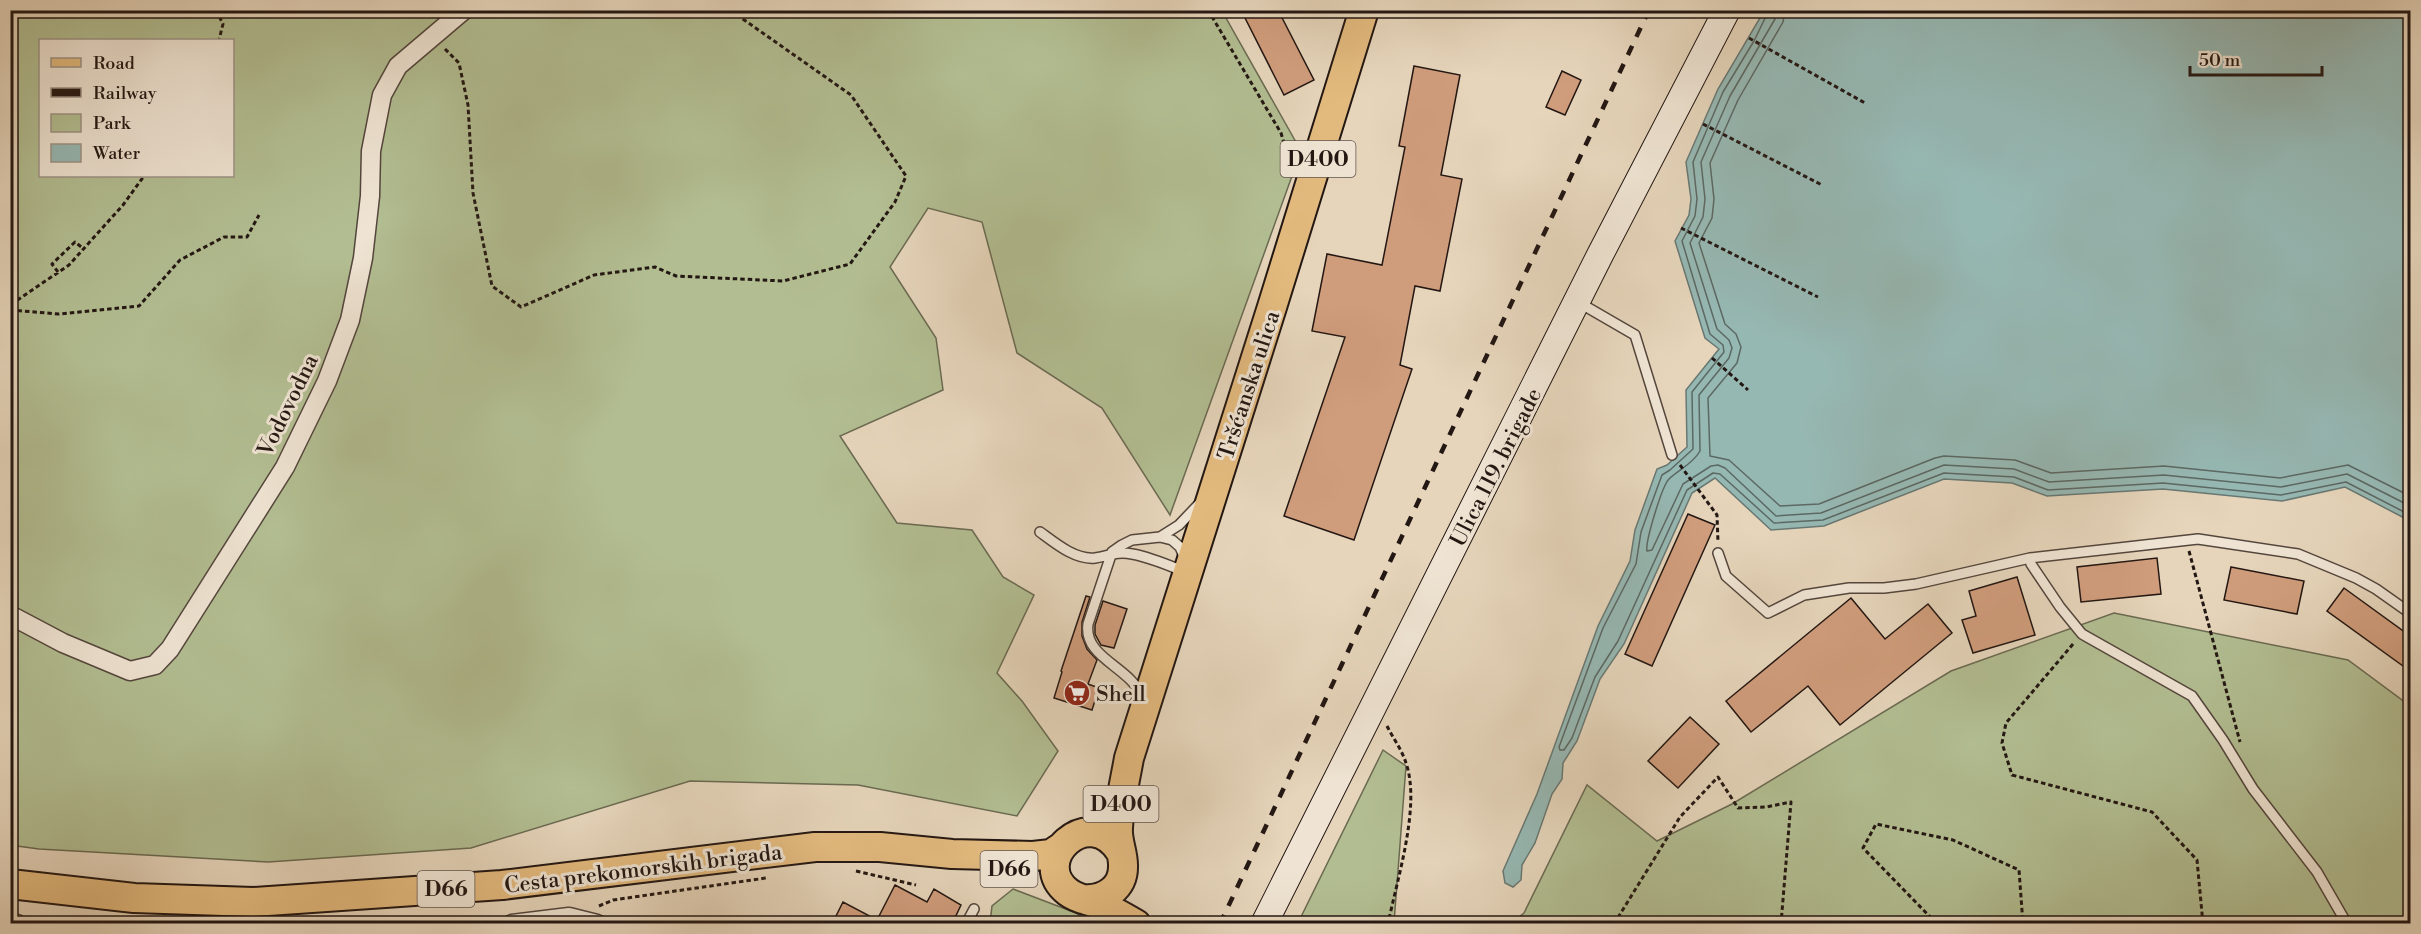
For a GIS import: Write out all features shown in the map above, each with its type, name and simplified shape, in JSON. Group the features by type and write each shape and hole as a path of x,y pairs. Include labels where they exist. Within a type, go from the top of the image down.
{"main road":[{"name":"Tršćanska ulica","path":"1129,758 1364,10"},
{"name":"Ulica 119. brigade","path":"1264,924 1727,10"},
{"name":"D400","path":"1070,841 1096,817 1129,758"},
{"name":"D400","path":"1121,863 1119,816 1129,758"},
{"name":"D66","path":"1074,895 1058,880 1055,867 1070,841 1100,834 1107,837 1121,863"},
{"name":"Cesta prekomorskih brigada","path":"10,884 134,898 253,902 502,885 815,848 880,847 952,854 1033,856 1051,854 1070,841"},
{"name":"Cesta prekomorskih brigada","path":"952,854 1031,875 1104,907 1136,924"},
{"path":"1074,895 1097,899 1111,893 1121,863"},
{"path":"1121,863 1134,899 1150,924"}],"street":[{"name":"Vodovodna","path":"10,615 63,643 130,671 155,665 171,649 285,467 327,381 350,320 363,258 370,196 371,151 382,95 398,66 464,10"},
{"path":"512,924 569,917 597,924"},
{"path":"10,923 17,924"}],"lane":[{"path":"1578,302 1635,335 1672,455"},
{"path":"1160,537 1179,525 1215,486"},
{"path":"1040,532 1071,552 1083,557 1094,558 1112,552 1132,540 1160,537 1172,540 1185,555 1188,573"},
{"path":"1718,553 1726,576 1768,613 1804,595 1849,588 1884,588 1916,584 2030,558 2198,539 2298,554 2356,578 2410,613"},
{"path":"1112,552 1133,554 1188,573"},
{"path":"1112,552 1088,624 1087,635 1094,649 1134,682 1145,705"},
{"path":"2030,558 2031,564 2060,607 2082,634 2192,696 2253,789 2317,872 2347,924"},
{"path":"966,924 974,909"}],"path":[{"path":"216,10 224,24 219,39"},
{"path":"430,39 459,63 468,105 473,193 492,286 521,307 594,275 655,267 676,276 783,281 850,264 895,202 906,176 851,95 730,10"},
{"path":"1208,10 1281,133"},
{"path":"1749,38 1865,103"},
{"path":"1702,124 1822,185"},
{"path":"10,302 16,301 69,265 123,205 143,177"},
{"path":"10,310 59,314 139,306 180,260 224,237 247,237 259,215"},
{"path":"1680,228 1818,297"},
{"path":"58,273 51,264 75,242 84,249"},
{"path":"1712,358 1748,390"},
{"path":"1672,455 1701,490 1717,515 1718,553"},
{"path":"2187,540 2241,743"},
{"path":"2082,634 2006,723 2002,743 2012,774 2152,812 2197,860 2203,924"},
{"path":"1387,726 1407,764 1411,796 1404,856 1388,924"},
{"path":"1614,924 1680,817 1718,777 1738,807 1766,807 1791,802 1781,924"},
{"path":"1937,924 1863,848 1876,824 1953,840 2019,870 2023,924"},
{"path":"849,870 916,885"},
{"path":"569,917 613,900 771,877"}],"green space":[{"path":"10,11 1222,11 1301,151 1170,515 1102,408 1017,353 982,222 928,208 890,267 936,338 943,390 840,436 897,523 972,530 1003,577 1034,595 997,673 1022,701 1058,751 1017,816 858,785 690,781 471,848 268,862 39,849 10,845 11,772 17,766 10,700"},
{"path":"2114,613 2348,660 2410,706 2410,923 1510,924 1524,913 1587,785 1657,841 1732,804 1951,671"},
{"path":"1383,750 1406,766 1394,923 1298,923"},
{"path":"1013,889 1076,913 1093,923 990,923 992,906"}],"water":[{"path":"1764,11 2410,11 2410,521 2345,487 2282,501 2163,489 2047,496 2012,483 1944,479 1824,526 1771,530 1715,478 1692,493 1624,644 1600,679 1577,741 1563,763 1562,779 1552,794 1535,843 1522,865 1521,880 1513,887 1505,883 1503,871 1537,794 1598,626 1630,561 1635,530 1657,469 1667,465 1687,447 1686,390 1719,349 1705,338 1675,241 1689,215 1691,199 1686,162 1718,89"}],"building":[{"path":"1241,10 1278,10 1314,80 1284,95"},
{"path":"1414,66 1460,75 1441,175 1462,179 1440,291 1415,286 1400,365 1412,369 1354,540 1284,516 1345,337 1312,331 1327,254 1382,265 1405,147 1399,146"},
{"path":"1562,71 1581,80 1565,115 1546,107"},
{"path":"1688,514 1715,525 1652,666 1625,654"},
{"path":"2157,558 2161,594 2081,602 2077,567"},
{"path":"2231,567 2304,581 2297,614 2224,600"},
{"path":"2017,577 2035,635 1973,653 1962,620 1976,616 1969,591"},
{"path":"2344,588 2410,636 2410,671 2327,611"},
{"path":"1086,596 1090,597 1082,622 1082,636 1087,649 1097,660 1088,684 1099,688 1092,710 1054,698"},
{"path":"1851,598 1885,639 1928,604 1952,633 1840,725 1808,686 1751,732 1726,701"},
{"path":"1103,601 1127,609 1114,648 1101,645 1095,634 1095,625"},
{"path":"1690,717 1719,744 1678,788 1648,761"},
{"path":"895,885 927,902 934,889 961,905 952,924 832,924 843,902 877,920"}],"railway":[{"path":"1220,924 1649,10"}],"place":[{"name":"Shell","path":"1077,693"}]}
